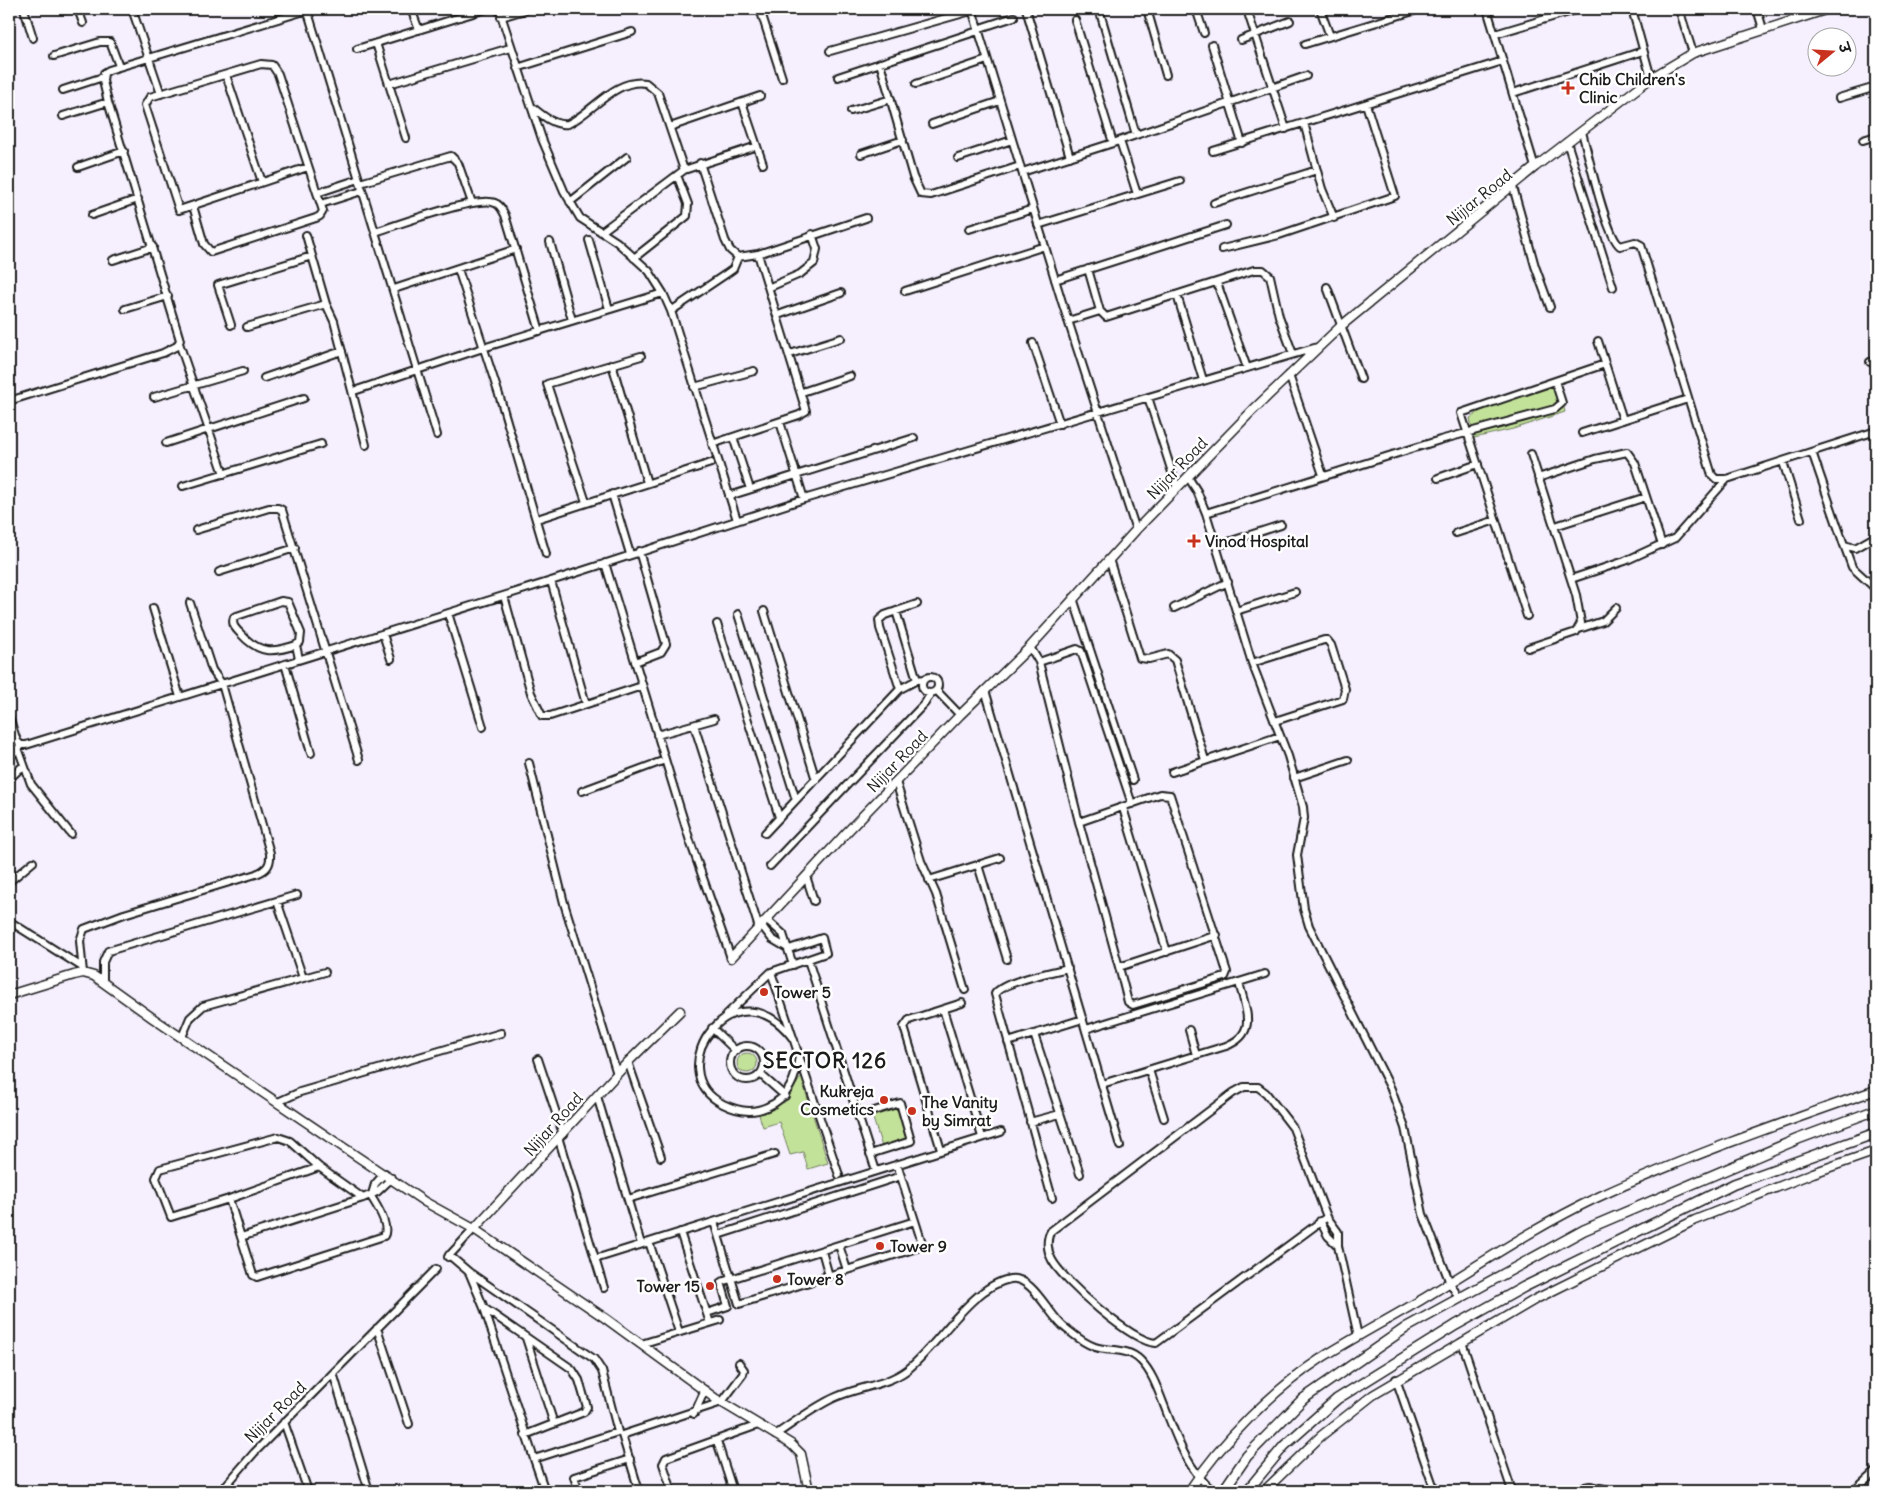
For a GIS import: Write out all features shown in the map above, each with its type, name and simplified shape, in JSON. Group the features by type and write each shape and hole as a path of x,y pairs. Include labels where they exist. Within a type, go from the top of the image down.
{"main road":[{"path":"1223,1491 1247,1456 1303,1399 1407,1326 1584,1230 1798,1139 1876,1110"},
{"path":"1246,1491 1284,1446 1337,1399 1524,1287 1734,1184 1876,1133"}],"street":[{"path":"24,9 33,38"},
{"path":"78,9 83,23"},
{"path":"132,9 161,94"},
{"path":"224,474 179,343 180,336 108,102 103,77 106,71 119,66 308,9 437,436"},
{"path":"411,9 419,30"},
{"path":"357,49 486,9"},
{"path":"499,9 510,48 542,139 570,202 580,218 602,232 649,271 663,293 671,311 736,520"},
{"path":"501,17 528,9"},
{"path":"760,9 782,78"},
{"path":"830,50 974,9 978,30 1055,280 1136,530"},
{"path":"1026,9 1070,157"},
{"path":"1099,9 1136,135"},
{"path":"1147,9 1166,75"},
{"path":"1196,9 1204,33"},
{"path":"1320,9 1330,36"},
{"path":"1305,44 1420,9"},
{"path":"1487,9 1535,167"},
{"path":"1495,34 1579,9"},
{"path":"1632,9 1651,78"},
{"path":"1679,9 1693,53"},
{"path":"1756,9 1763,29"},
{"name":"Nijjar Road","path":"731,958 806,876 960,715 1030,647 1136,530 1289,375 1341,326 1514,187 1535,167 1651,78 1693,53 1763,29 1799,13 1828,9"},
{"path":"1249,16 1286,128"},
{"path":"838,77 1014,17"},
{"path":"1075,20 1137,194"},
{"path":"1241,40 1290,21"},
{"path":"518,68 632,32"},
{"path":"54,56 100,42 110,42 119,66"},
{"path":"376,43 406,138"},
{"path":"1212,45 1242,143"},
{"path":"389,84 510,48"},
{"path":"1513,93 1644,51"},
{"path":"916,84 987,60"},
{"path":"1213,151 1503,61"},
{"path":"880,63 917,189 926,196 1070,157 1306,76"},
{"path":"193,206 204,244 211,252 320,216 323,211 278,74 272,65 261,64 150,97 146,105 180,210 308,167"},
{"path":"226,75 262,182"},
{"path":"63,90 103,77"},
{"path":"531,106 554,122 561,125 568,124 615,91 639,82 652,86 658,93 684,170"},
{"path":"1839,98 1876,87"},
{"path":"670,127 760,96"},
{"path":"852,111 891,99"},
{"path":"932,124 1000,101"},
{"path":"63,116 108,102"},
{"path":"742,102 763,164"},
{"path":"1222,249 1334,218 1395,196 1366,104"},
{"path":"1304,122 1317,170 1334,218"},
{"path":"1582,132 1601,202 1615,240 1620,246 1635,242 1641,245 1712,475 1716,479 1727,479 1876,431"},
{"path":"1863,140 1876,136"},
{"path":"861,154 903,140"},
{"path":"958,158 1012,140"},
{"path":"1567,142 1613,287"},
{"path":"602,232 684,170 757,146"},
{"path":"78,166 124,151"},
{"path":"317,193 451,156 458,163 472,203"},
{"path":"570,202 627,157"},
{"path":"700,164 725,240 730,250 738,257 758,254 812,234 866,218"},
{"path":"1214,203 1317,170"},
{"path":"634,258 687,216 688,204 677,175"},
{"path":"1038,225 1180,181"},
{"path":"1514,187 1535,266 1550,307"},
{"path":"321,204 362,191"},
{"path":"92,215 138,199"},
{"path":"375,232 472,203 495,202 501,206 516,249 540,331"},
{"path":"969,229 1033,209"},
{"path":"1055,280 1226,225"},
{"path":"770,287 800,274 814,263 817,249 812,234"},
{"path":"306,236 326,304 334,321 354,391 366,445"},
{"path":"588,240 609,309"},
{"path":"550,242 572,320"},
{"path":"905,291 1045,246"},
{"path":"113,260 153,247"},
{"path":"394,289 516,249"},
{"path":"712,444 780,422 806,411 770,287 758,254"},
{"path":"232,325 218,285 312,256"},
{"path":"671,311 726,274 732,269 738,257"},
{"path":"458,269 537,519 546,554"},
{"path":"1088,269 1100,311 1106,317 1254,270 1267,271 1292,354"},
{"path":"1217,283 1247,368"},
{"path":"1327,287 1360,380"},
{"path":"354,391 416,369 663,293"},
{"path":"778,315 841,294"},
{"path":"1177,295 1203,380"},
{"path":"125,309 168,296"},
{"path":"247,327 326,304"},
{"path":"1068,321 1100,311"},
{"path":"790,354 841,338"},
{"path":"1598,341 1624,420"},
{"path":"1033,342 1060,424"},
{"path":"9,401 163,353 174,348 179,343"},
{"path":"9,757 20,747 504,596 736,520 1318,347"},
{"path":"264,378 342,351"},
{"path":"586,502 547,384 641,356"},
{"path":"612,364 647,484"},
{"path":"1528,616 1460,413 1605,364"},
{"path":"154,397 243,371"},
{"path":"694,387 754,371"},
{"path":"1289,375 1323,476"},
{"path":"802,392 850,376"},
{"path":"1206,512 1560,407 1561,400 1555,381"},
{"path":"1148,397 1177,488"},
{"path":"166,443 304,398"},
{"path":"1582,433 1688,399"},
{"path":"780,422 804,499"},
{"path":"733,437 750,489"},
{"path":"729,496 914,438"},
{"path":"183,486 321,444"},
{"path":"1538,478 1603,457 1627,452 1635,463 1662,545"},
{"path":"1812,452 1852,567 1876,589"},
{"path":"1531,454 1580,611 1581,623 1579,629"},
{"path":"1783,462 1801,519"},
{"path":"537,519 711,463"},
{"path":"1438,478 1478,464"},
{"path":"1188,477 1206,512 1252,663 1275,721 1294,778 1304,818 1298,855 1306,917 1314,940 1380,1062 1391,1089 1405,1128 1423,1214 1450,1283 1459,1298"},
{"path":"1571,579 1625,561 1662,545 1683,531 1727,479"},
{"path":"612,494 630,554"},
{"path":"1555,526 1646,497"},
{"path":"196,530 268,508 278,508 286,517 358,760"},
{"path":"1456,533 1496,520"},
{"path":"1216,546 1281,525"},
{"path":"1844,545 1855,548 1876,536"},
{"path":"219,572 295,548"},
{"path":"635,662 662,652 666,644 639,551"},
{"path":"1109,559 1140,658 1144,659 1168,654 1175,660 1205,760"},
{"path":"605,563 657,735 731,958"},
{"path":"551,581 586,704"},
{"path":"1174,608 1228,582"},
{"path":"1236,610 1295,592"},
{"path":"504,596 515,642 539,713 550,716 642,686"},
{"path":"1073,598 1133,780"},
{"path":"281,601 288,602 301,633 300,642 296,645 276,652 255,647 234,626 234,617 281,601"},
{"path":"83,970 80,948 81,933 90,926 256,874 265,870 269,865 270,853 222,684 212,670 190,602"},
{"path":"900,690 879,624 881,617 917,604"},
{"path":"153,608 180,697"},
{"path":"1528,648 1603,622 1616,608"},
{"path":"764,611 816,780"},
{"path":"896,611 923,689 933,692 960,715"},
{"path":"448,613 483,727"},
{"path":"738,614 796,800"},
{"path":"717,624 779,817"},
{"path":"383,634 391,659"},
{"path":"1252,663 1324,640 1327,640 1331,645 1345,688 1343,699 1275,721"},
{"path":"296,645 299,659"},
{"path":"1030,647 1040,662 1079,822 1120,966 1128,1002 1133,1006 1225,977 1226,968 1217,935 1173,799 1166,793 1079,822"},
{"path":"1040,662 1077,649 1081,651 1132,804"},
{"path":"285,664 311,753"},
{"path":"765,833 900,690 920,679 931,676 936,679 938,686 925,703 770,866"},
{"path":"985,690 1120,1146"},
{"path":"9,717 20,747 28,779 71,834"},
{"path":"657,735 714,719"},
{"path":"694,725 763,925 772,939 788,949 822,938 826,953 771,972 712,1028 699,1052 698,1066 701,1080 714,1097 732,1109 746,1112 760,1110 774,1105 785,1096 793,1084 799,1056"},
{"path":"1172,772 1280,736"},
{"path":"582,790 665,760"},
{"path":"1294,778 1348,760"},
{"path":"529,763 564,903 617,1074"},
{"path":"9,780 24,765"},
{"path":"896,782 938,901 965,990"},
{"path":"1123,808 1167,952"},
{"path":"929,880 1000,858"},
{"path":"9,882 33,862"},
{"path":"978,865 1008,959"},
{"path":"806,876 814,901"},
{"path":"103,981 103,962 108,951 297,895"},
{"path":"277,901 303,978"},
{"path":"9,921 103,981 425,1202 474,1229 722,1402 791,1444 801,1454 809,1491"},
{"path":"763,925 780,930 793,965"},
{"path":"1120,966 1217,935"},
{"path":"808,960 876,1171"},
{"path":"1052,1198 994,998 995,992 1008,984 1068,968"},
{"path":"9,995 83,970"},
{"path":"182,1037 190,1018 203,1006 325,972"},
{"path":"771,972 839,1175"},
{"path":"1086,1029 1265,974"},
{"path":"1102,1084 1234,1043 1243,1035 1248,1021 1239,982"},
{"path":"941,1150 904,1027 909,1020 962,1003"},
{"path":"943,1008 982,1137"},
{"name":"Nijjar Road","path":"470,1272 448,1256 561,1137 628,1062 680,1011"},
{"path":"723,1018 736,1012 763,1013 776,1019 794,1040"},
{"path":"1008,1042 1083,1019"},
{"path":"712,1028 736,1051"},
{"path":"1189,1030 1196,1055"},
{"path":"278,1102 300,1092 501,1033"},
{"path":"1034,1034 1080,1174"},
{"path":"749,1046 758,1050 764,1064 760,1074 750,1080 739,1078 734,1074 730,1063 736,1051 749,1046"},
{"path":"538,1060 604,1288"},
{"path":"628,1062 661,1157"},
{"path":"1149,1070 1164,1118"},
{"path":"760,1074 785,1096"},
{"path":"1328,1217 1156,1342 1142,1339 1107,1316 1052,1260 1048,1242 1051,1231 1109,1186 1233,1093 1244,1086 1253,1085 1266,1093 1293,1128 1328,1217 1338,1232 1338,1246 1358,1336"},
{"path":"1189,1491 1256,1411 1321,1359 1450,1283 1498,1252 1595,1198 1713,1149 1876,1090"},
{"path":"597,1096 641,1244"},
{"path":"858,1116 900,1103 912,1141 870,1154"},
{"path":"1030,1122 1060,1114"},
{"path":"595,1259 1001,1132"},
{"path":"229,1199 253,1275 257,1277 384,1236 386,1230 377,1205 368,1196 319,1167 290,1141 278,1137 160,1169 157,1172 156,1178 171,1217 229,1199 319,1167"},
{"path":"1264,1491 1272,1481 1346,1414 1396,1379 1536,1298 1673,1230 1813,1172 1876,1151"},
{"path":"628,1199 775,1154"},
{"path":"714,1222 739,1304 829,1276 923,1246 897,1164"},
{"path":"368,1196 375,1184 385,1173"},
{"path":"718,1235 901,1176"},
{"path":"241,1237 368,1196 392,1178"},
{"path":"707,1313 728,1306 721,1282 915,1221"},
{"path":"1320,1221 1328,1236 1338,1246"},
{"path":"680,1232 710,1323"},
{"path":"650,1242 679,1332"},
{"path":"839,1245 847,1270"},
{"path":"822,1251 829,1276"},
{"name":"Nijjar Road","path":"221,1491 284,1422 436,1269"},
{"path":"470,1272 484,1308 544,1491"},
{"path":"470,1272 594,1359 602,1372 618,1432 534,1459"},
{"path":"776,1435 836,1397 886,1380 906,1370 938,1336 983,1294 1000,1282 1018,1278 1031,1286 1054,1318 1082,1341 1095,1347 1126,1351 1141,1361 1156,1387 1176,1437 1198,1478 1212,1491"},
{"path":"484,1308 572,1369 580,1380 586,1410 525,1435"},
{"path":"641,1344 720,1320"},
{"path":"377,1328 409,1424"},
{"path":"526,1338 554,1424"},
{"path":"1462,1342 1512,1491"},
{"path":"639,1491 622,1435 694,1414 722,1402 743,1374 744,1370 739,1364"},
{"path":"333,1373 369,1491"},
{"path":"1396,1379 1435,1491"},
{"path":"694,1414 705,1390"},
{"path":"284,1422 308,1491"},
{"path":"672,1491 664,1460 758,1425"},
{"path":"717,1441 733,1491"},
{"path":"579,1491 574,1477 630,1460"},
{"path":"1854,1491 1876,1471"},
{"path":"1564,1491 1590,1486 1614,1491"}],"green space":[{"path":"1558,385 1565,412 1513,429 1474,438 1470,418 1485,408"},
{"path":"747,1053 754,1056 757,1063 754,1070 747,1073 740,1070 737,1063 740,1056"},
{"path":"801,1077 828,1163 808,1169 803,1152 790,1155 779,1122 763,1127 758,1112 785,1102"},
{"path":"900,1103 911,1141 883,1150 871,1112"}],"place":[{"name":"Chib Children's Clinic","path":"1568,88"},
{"name":"Vinod Hospital","path":"1194,541"},
{"name":"Tower 5","path":"764,992"},
{"name":"Kukreja Cosmetics","path":"884,1100"},
{"name":"The Vanity by Simrat","path":"912,1111"},
{"name":"Tower 9","path":"880,1246"},
{"name":"Tower 8","path":"777,1279"},
{"name":"Tower 15","path":"710,1286"}],"district":[{"name":"SECTOR 126","path":"825,1060"}]}
